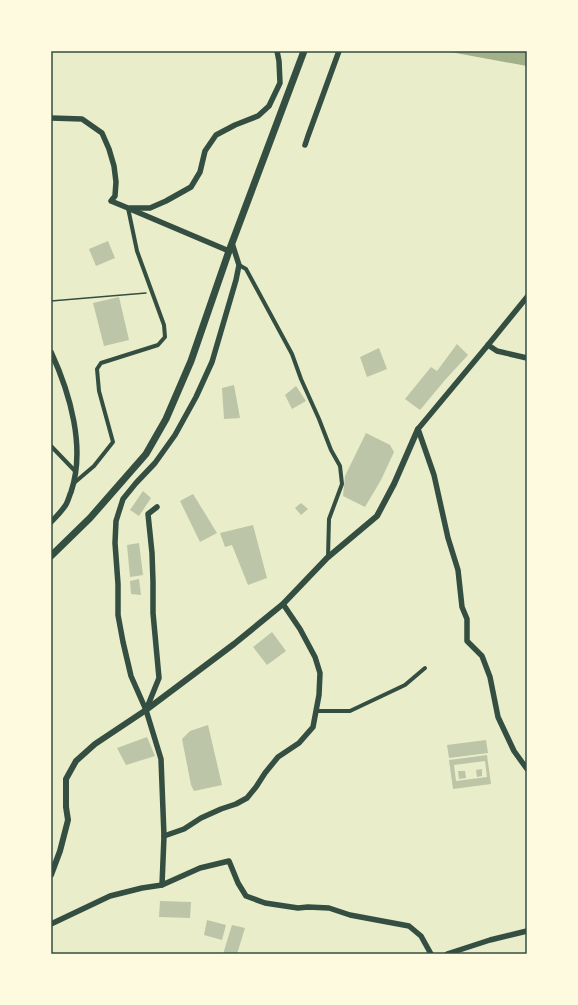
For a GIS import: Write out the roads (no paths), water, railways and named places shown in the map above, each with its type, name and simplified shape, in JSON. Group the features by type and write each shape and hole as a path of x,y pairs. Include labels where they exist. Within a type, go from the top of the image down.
{"main road":[{"path":"51,556 90,518 146,454 166,419 191,361 229,251 304,51"},
{"path":"51,875 60,851 68,820 66,807 66,779 76,761 95,744 146,710 234,644 283,604 328,558 377,516 394,484 418,429"}],"street":[{"path":"128,208 150,208 191,187 200,172 205,151 216,135 235,125 258,116 269,106 280,83 277,51"},
{"path":"306,144 339,51"},
{"path":"51,118 82,119 102,133 114,166 116,182 115,196 111,201 229,251"},
{"path":"74,483 94,466 114,442 99,391 97,369 101,363 158,345 165,337 164,325 137,251 128,208"},
{"path":"162,885 164,836 161,759 146,710 131,676 123,642 118,614 118,584 115,543 116,521 123,499 155,463 175,435 196,397 212,362 235,285 239,265 232,243"},
{"path":"239,265 246,269 292,354 331,450 340,466 342,484 329,519 328,558"},
{"path":"527,297 418,429 434,474 448,538 458,570 462,607 468,619 467,641 482,656 490,677 498,716 514,752 527,769"},
{"path":"488,345 497,350 527,358"},
{"path":"51,352 61,373 74,424 77,453 74,483 66,505 51,522"},
{"path":"51,446 75,471"},
{"path":"146,710 159,678 152,613 154,582 148,514 157,507"},
{"path":"164,836 184,829 201,818 247,798 278,757 299,744 313,727 319,695 320,673 315,657 300,629 283,604"},
{"path":"316,711 350,710 405,685 425,668"},
{"path":"51,924 110,896 142,888 162,885 200,868 229,861 238,883 246,896 265,903 298,908 329,908 350,915 410,926 421,936 431,954"},
{"path":"447,954 490,940 527,931"}]}
